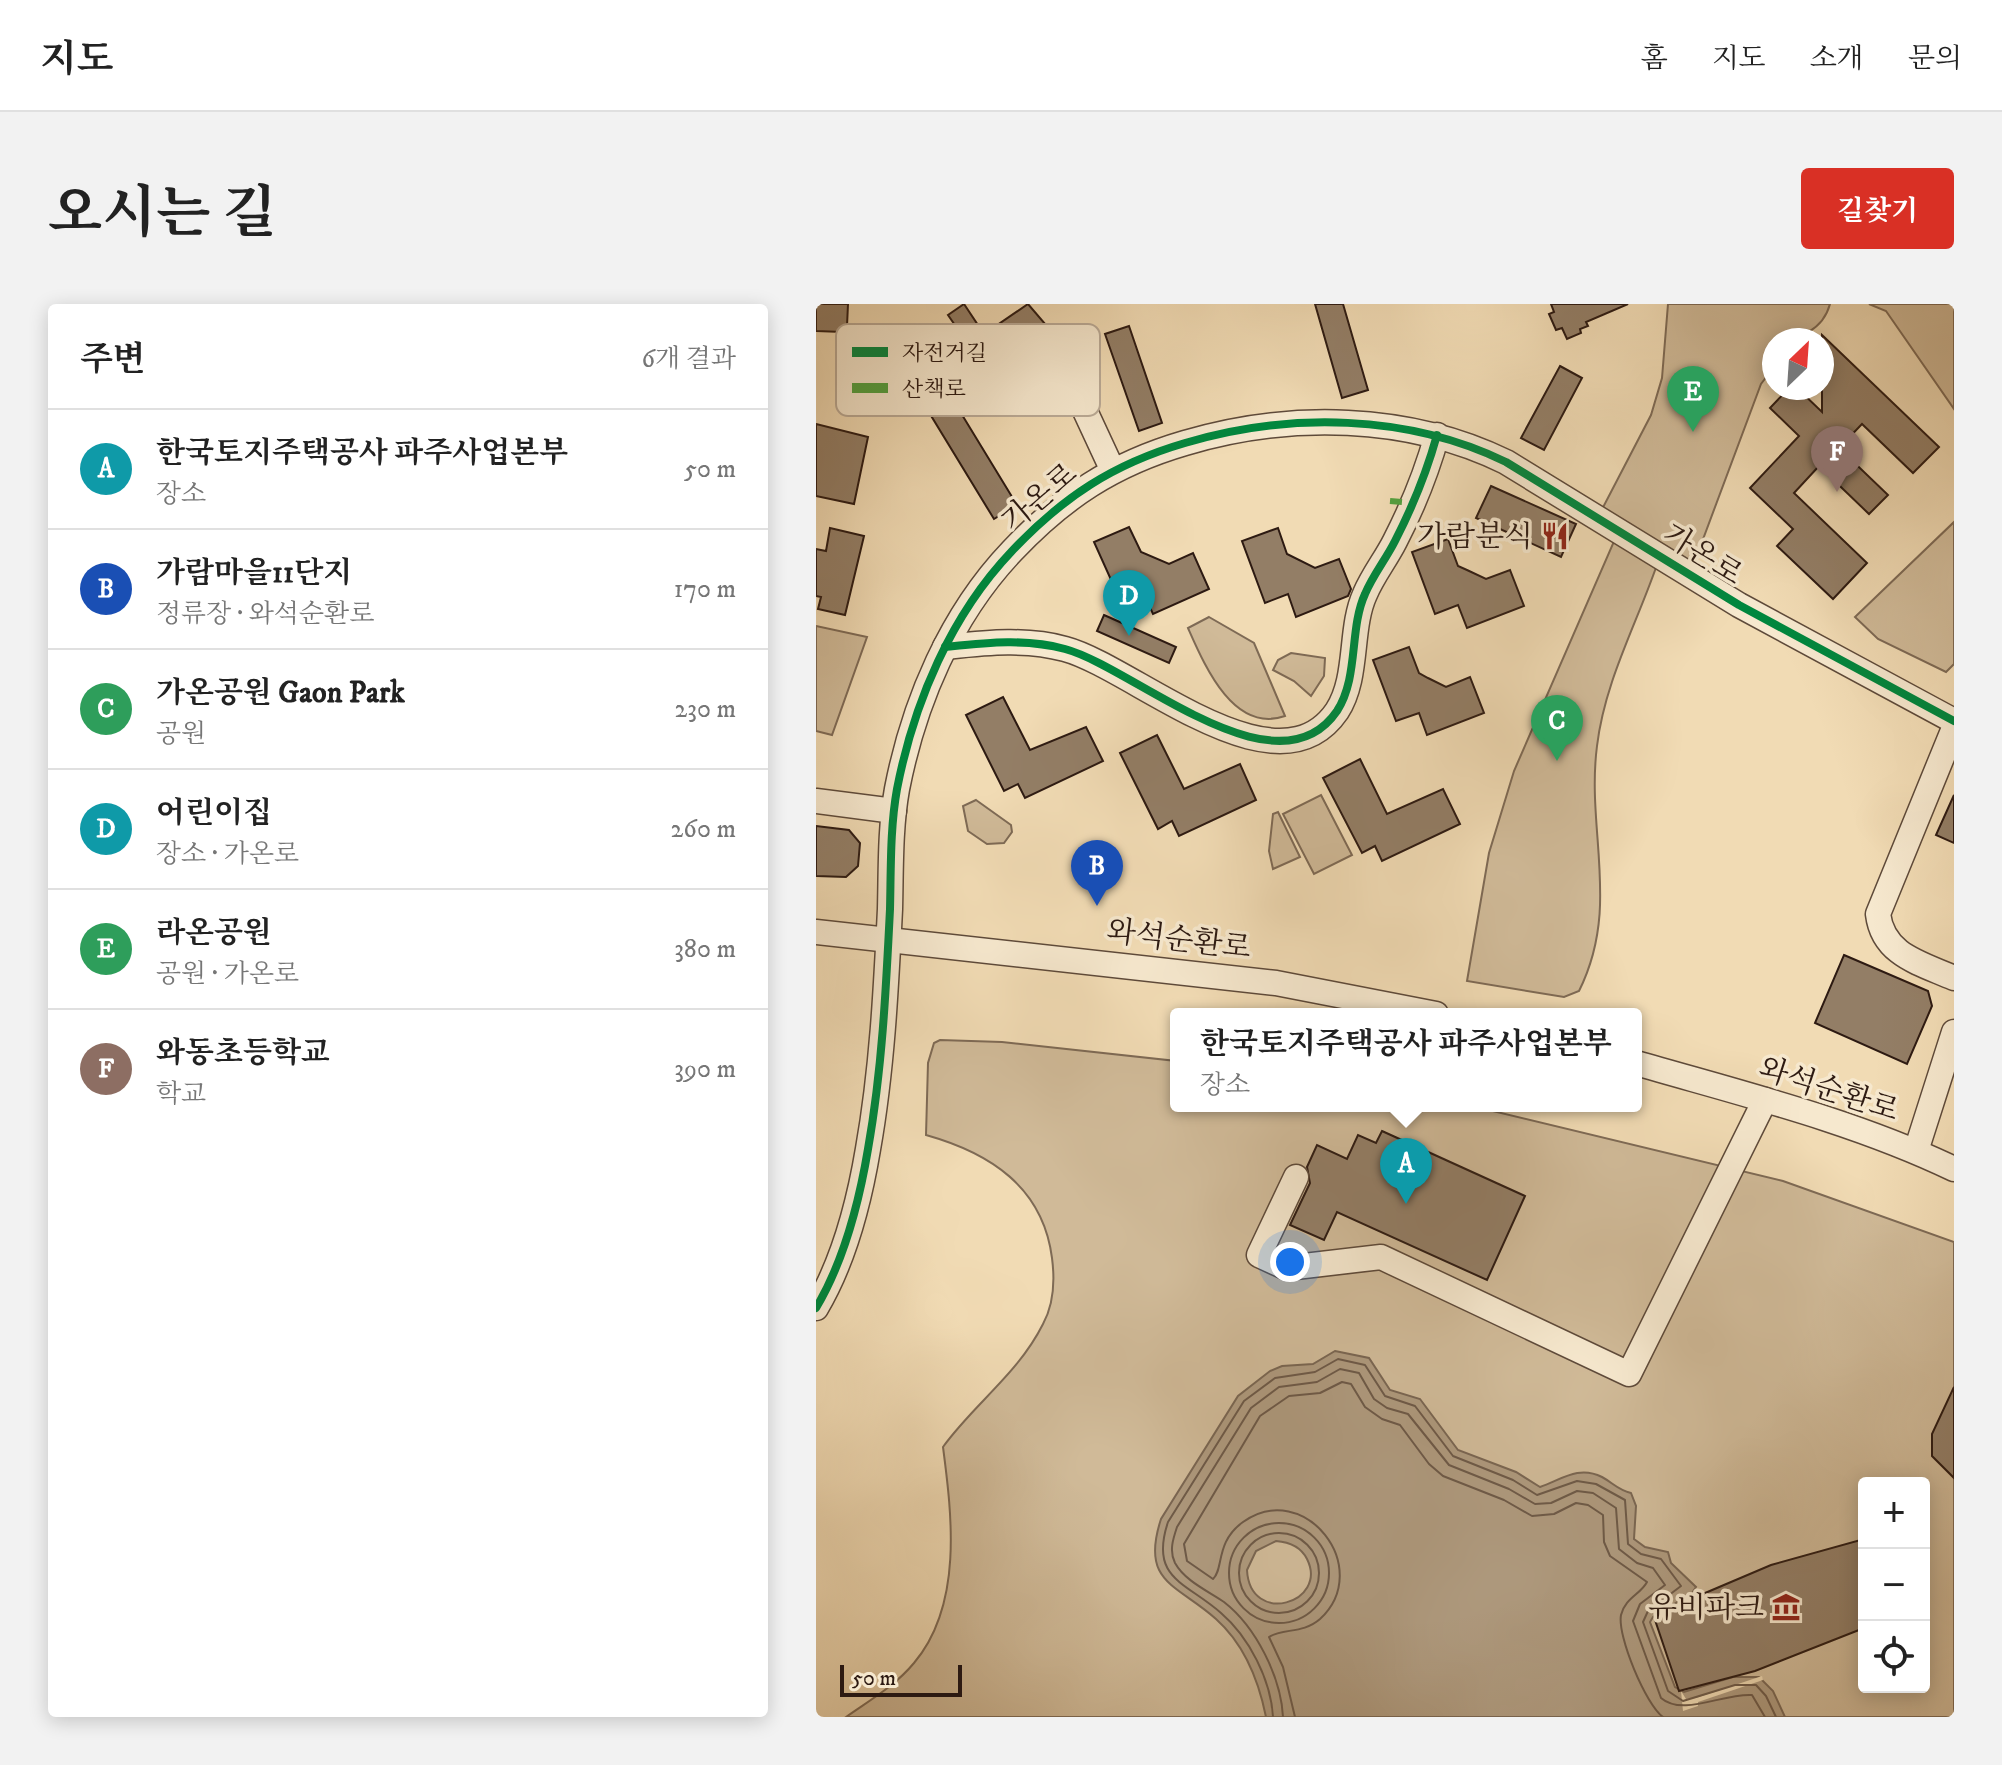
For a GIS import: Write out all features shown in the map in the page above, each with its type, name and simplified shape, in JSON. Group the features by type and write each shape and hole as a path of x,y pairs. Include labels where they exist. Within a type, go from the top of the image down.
{"street":[{"path":"1087,416 1113,471"},
{"name":"가온로","path":"816,1308 849,1230 866,1164 879,1085 894,811 915,715 945,647 988,577 1058,505 1092,481 1206,437 1291,425 1381,425 1437,435 1506,462 1739,605 1954,721"},
{"path":"945,647 1088,656 1212,725 1234,734 1275,740 1311,733 1322,727 1338,709 1354,657 1363,596 1395,543 1401,502 1429,464 1437,435"},
{"path":"1954,728 1878,914 1883,935 1895,951 1954,978"},
{"path":"816,801 894,811"},
{"name":"와석순환로","path":"816,932 1276,983 1405,1008"},
{"path":"1916,1151 1954,1032"},
{"name":"와석순환로","path":"1642,1065 1765,1100 1916,1151 1954,1169"},
{"path":"1296,1177 1259,1255 1287,1268 1381,1257 1629,1374 1765,1100"}],"shaded area":[{"path":"1668,304 1830,304 1822,321 1815,328 1762,328 1762,383 1690,574 1660,556 1615,673 1597,746 1598,929 1579,991 1564,997 1467,981 1489,853 1514,771 1619,530 1598,517 1651,415 1662,378"},
{"path":"1869,304 1954,304 1954,409 1886,311"},
{"path":"1954,522 1954,664 1946,672 1878,639 1855,617"},
{"path":"1209,617 1254,643 1285,716 1267,719 1250,715 1223,692 1188,628"},
{"path":"816,626 867,637 832,735 816,731"},
{"path":"1291,653 1325,658 1324,676 1311,696 1294,681 1273,670 1278,660"},
{"path":"1321,795 1352,855 1314,874 1283,814"},
{"path":"976,800 1011,825 1012,832 1004,843 987,844 968,831 963,806"},
{"path":"1278,812 1300,857 1273,869 1269,851 1273,814"},
{"name":"유비파크","path":"940,1040 1002,1042 1170,1060 1170,1112 1497,1112 1783,1181 1954,1242 1954,1717 846,1717 899,1679 930,1640 947,1587 950,1559 951,1530 943,1447 1009,1374 1033,1342 1047,1316 1053,1292 1053,1267 1047,1233 1038,1211 1025,1193 992,1163 926,1135 928,1063 934,1043"}],"water":[{"path":"1335,1351 1369,1358 1390,1390 1420,1399 1458,1450 1516,1472 1540,1487 1570,1475 1585,1473 1602,1477 1631,1493 1636,1506 1634,1539 1645,1547 1668,1552 1671,1563 1696,1587 1650,1622 1675,1687 1684,1692 1733,1677 1759,1677 1773,1691 1785,1717 1266,1717 1254,1677 1235,1640 1216,1619 1166,1580 1155,1557 1156,1540 1161,1519 1238,1396 1270,1371 1282,1366 1313,1364","holes":["1276,1541 1301,1551 1311,1574 1307,1587 1298,1597 1273,1603 1261,1599 1251,1588 1247,1570 1256,1551"]}],"pier":[{"path":"1762,1676 1763,1680 1698,1702 1698,1706 1683,1711 1681,1691 1686,1699 1696,1698"}],"building":[{"path":"816,304 848,304 847,324 836,324 836,332 816,331"},
{"path":"964,304 977,324 954,324 948,315"},
{"path":"1028,304 1045,324 999,324"},
{"path":"1315,304 1343,304 1368,390 1342,398"},
{"path":"1551,304 1628,304 1586,322 1588,326 1580,329 1581,333 1567,339 1562,328 1556,330 1549,314 1554,312"},
{"path":"1129,326 1162,423 1139,431 1105,334"},
{"path":"1834,346 1939,447 1913,473 1862,424 1839,448 1888,495 1869,514 1819,466 1794,493 1867,563 1833,599 1777,546 1793,529 1750,488 1799,436 1770,408 1778,400 1810,400 1822,412 1822,400 1834,400"},
{"path":"1560,366 1582,378 1544,450 1521,438"},
{"path":"931,416 963,416 1017,505 994,519"},
{"path":"816,424 868,437 854,504 816,496"},
{"path":"1491,486 1576,524 1561,557 1476,518"},
{"path":"1129,527 1141,552 1169,564 1193,553 1209,589 1153,614 1143,592 1121,602 1094,542"},
{"path":"830,528 864,536 845,615 818,609 821,597 816,596 816,549 826,551"},
{"path":"1278,528 1287,554 1315,568 1339,559 1351,589 1348,596 1296,617 1288,594 1265,603 1242,541"},
{"path":"1448,539 1458,566 1486,579 1510,570 1524,606 1467,628 1458,605 1435,614 1412,552"},
{"path":"1104,615 1176,647 1169,663 1097,631"},
{"path":"1409,647 1419,673 1446,687 1470,677 1484,713 1427,735 1419,713 1396,721 1373,660"},
{"path":"1003,697 1030,750 1086,727 1103,761 1025,798 1018,784 1004,791 966,715"},
{"path":"1157,735 1184,789 1240,764 1256,800 1179,836 1172,821 1158,829 1120,753"},
{"path":"1360,759 1387,814 1443,789 1460,824 1382,861 1375,846 1362,853 1323,778"},
{"path":"1954,795 1954,843 1936,835"},
{"path":"816,826 849,830 860,843 858,866 846,877 816,876"},
{"path":"1844,955 1928,991 1932,1006 1907,1064 1815,1023"},
{"path":"1382,1131 1525,1196 1487,1280 1337,1212 1324,1240 1290,1225 1310,1183 1307,1167 1317,1145 1347,1159 1358,1135 1376,1143"},
{"path":"1954,1387 1954,1478 1932,1456 1932,1434"},
{"name":"유비파크","path":"1858,1541 1858,1630 1755,1671 1679,1691 1655,1620 1691,1599 1771,1565"}],"marked path":[{"path":"1390,501 1412,503"}],"cycle path":[{"path":"816,1308 835,1271 849,1231 868,1149 883,1030 895,804 904,756 925,692 953,631 990,576 1050,514 1112,472 1185,443 1265,426 1348,423 1429,434 1506,462 1739,605 1954,721"},
{"path":"945,647 1020,642 1065,649 1094,660 1204,720 1242,735 1279,741 1311,734 1337,711 1344,698 1360,608 1368,587 1407,516 1437,435"}],"place":[{"name":"라온공원","path":"1693,432"},
{"name":"와동초등학교","path":"1837,492"},
{"name":"가람분식","path":"1555,536"},
{"name":"어린이집","path":"1129,636"},
{"name":"가온공원 Gaon Park","path":"1557,761"},
{"name":"가람마을11단지","path":"1097,906"},
{"name":"한국토지주택공사 파주사업본부","path":"1406,1204"},
{"name":"유비파크","path":"1786,1607"}]}
